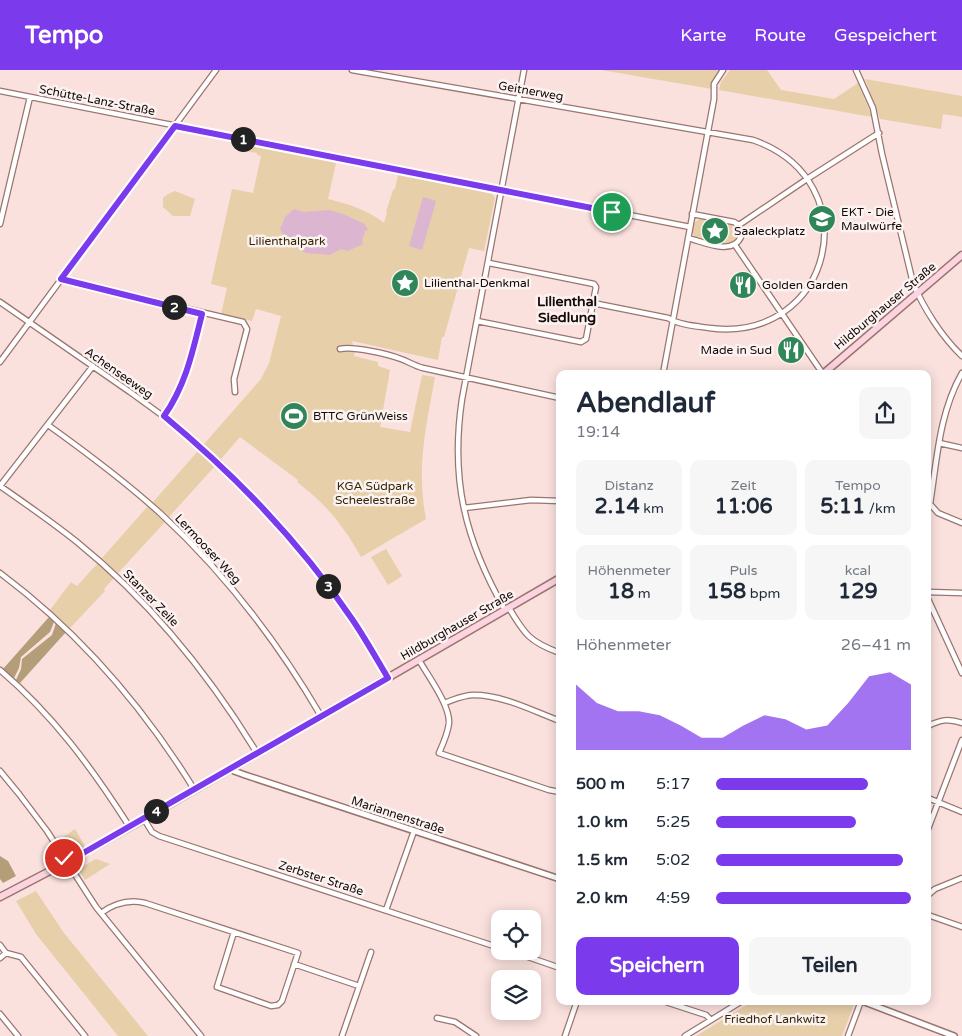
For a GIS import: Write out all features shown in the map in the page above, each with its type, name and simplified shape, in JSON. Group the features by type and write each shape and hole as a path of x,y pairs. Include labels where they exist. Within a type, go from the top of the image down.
{"main road":[{"name":"Hildburghauser Straße","path":"828,370 962,256"},
{"name":"Hildburghauser Straße","path":"0,897 144,819 556,580"}],"street":[{"path":"0,362 216,70"},
{"name":"Geitnerweg","path":"352,70 752,140 770,147 792,161 807,179 817,196 823,219 822,254 810,284 782,314"},
{"path":"524,70 466,377 457,448 459,479 464,508 481,564 507,609 523,631 542,646 556,651"},
{"path":"664,370 715,93 714,84 723,70"},
{"path":"856,70 872,108 879,133 882,154 913,284 950,343 962,356"},
{"name":"Schütte-Lanz-Straße","path":"0,91 690,227"},
{"path":"0,224 30,97"},
{"path":"739,226 807,179 879,133"},
{"path":"688,238 727,247 735,245 741,236 739,226 734,222 692,214"},
{"path":"735,245 820,370"},
{"path":"477,321 581,342 586,339 593,303 596,287 594,284 488,263"},
{"path":"61,279 245,324 246,332 234,379 235,392"},
{"name":"Achenseeweg","path":"0,302 164,416 206,450 286,533 321,576 352,619 388,678"},
{"path":"593,303 668,318 673,321 706,328 733,330 760,324 782,314"},
{"path":"164,416 186,375 202,314"},
{"path":"340,349 351,348 371,352 401,359 412,365 556,397"},
{"path":"0,486 93,366"},
{"path":"931,493 939,443 950,399 962,373"},
{"name":"Lermooser Weg","path":"48,425 105,466 199,551 239,596 278,647 321,716"},
{"path":"939,443 962,448"},
{"name":"Stanzer Zeile","path":"0,486 36,510 79,543 144,603 214,686 257,753"},
{"path":"464,508 531,500 556,501"},
{"path":"931,507 938,513 962,522"},
{"path":"0,573 45,609 106,669 154,729 194,789"},
{"path":"931,592 962,593"},
{"path":"931,606 962,673"},
{"path":"419,660 444,703 449,717 449,723 439,753 556,791"},
{"path":"0,670 30,697 74,745 129,826"},
{"path":"444,703 473,695 490,696 556,720"},
{"path":"931,725 943,720 954,720 962,723"},
{"path":"931,821 962,740"},
{"name":"Mariannenstraße","path":"232,768 234,771 245,775 556,878"},
{"path":"0,771 25,802 86,893 201,1036"},
{"path":"931,799 962,812"},
{"name":"Zerbster Straße","path":"144,819 152,832 159,836 491,945"},
{"path":"386,910 414,831"},
{"path":"931,892 962,878"},
{"path":"102,913 118,904 139,902 234,932 298,954 282,1001 278,1005 271,1006 219,989 217,985 234,932"},
{"path":"931,916 962,927"},
{"path":"0,945 6,953 21,958 85,1036"},
{"path":"342,1036 371,952"},
{"path":"0,958 6,953"},
{"path":"537,960 556,967"},
{"path":"294,964 358,986"},
{"path":"565,1036 576,1005"},
{"path":"675,1005 706,1015 711,1020"},
{"path":"685,1036 735,1005"},
{"path":"848,1036 860,1005"},
{"path":"873,1005 954,1036"},
{"path":"0,1014 18,1036"},
{"path":"438,1018 455,1022 476,1036"}],"green space":[{"path":"601,70 720,70 715,78 712,89"},
{"path":"730,70 767,70 781,90 834,99 858,83 872,117 719,90 721,82"},
{"path":"865,79 962,96 962,117 943,114 941,129 880,119"},
{"path":"242,144 336,163 328,199 371,214 384,223 398,175 492,194 495,198 484,251 469,248 444,337 442,337 438,360 352,341 355,351 354,356 378,362 378,366 390,370 380,427 410,432 422,375 435,377 423,448 422,482 426,519 361,557 340,525 317,498 297,482 298,480 240,437 221,459 204,444 261,379 269,363 281,316 256,309 252,321 221,314 227,288 211,284 232,189 253,193 261,156 257,155 257,153 240,150"},
{"path":"175,191 195,199 190,216 173,216 163,207 163,198"},
{"path":"702,218 732,224 738,233 736,239 727,245 698,239 691,232 693,223"},
{"path":"198,451 215,466 169,517 153,502"},
{"path":"148,506 165,522 118,573 102,558"},
{"path":"386,549 402,576 388,585 371,557"},
{"path":"98,563 114,578 104,589 105,591 70,628 50,610 71,582 77,586"},
{"path":"75,829 85,846 69,855 59,840"},
{"path":"96,859 110,864 85,880 78,869"},
{"path":"36,891 64,933 148,1036 118,1036 36,934 16,901"},
{"name":"Friedhof Lankwitz","path":"746,1005 854,1005 842,1036 696,1036"}],"shaded area":[{"path":"423,197 436,201 422,250 409,246"},
{"path":"294,209 304,212 329,210 365,224 368,230 365,231 363,244 348,251 341,249 330,255 306,253 289,244 280,229 285,217"},
{"path":"49,617 54,622 50,632 21,657 19,668 14,678 3,669"},
{"path":"56,623 66,632 20,683 16,680 21,669 22,659 52,635"},
{"path":"0,856 8,861 16,876 3,883 0,879"}],"place":[{"name":"EKT - Die Maulwürfe","path":"822,219"},
{"name":"Saaleckplatz","path":"715,231"},
{"name":"Lilienthal-Denkmal","path":"405,283"},
{"name":"Golden Garden","path":"743,285"},
{"name":"Made in Sud","path":"791,350"},
{"name":"BTTC GrünWeiss","path":"294,416"}],"district":[{"name":"Lilienthal Siedlung","path":"567,310"}],"route":[{"path":"64,858 67,862 71,860 388,678 352,619 321,576 286,533 206,450 164,416 186,375 202,314 66,282 61,279 175,126 612,212"}],"park label":[{"name":"Lilienthalpark","path":"287,241"},
{"name":"KGA Südpark Scheelestraße","path":"375,493"}]}
